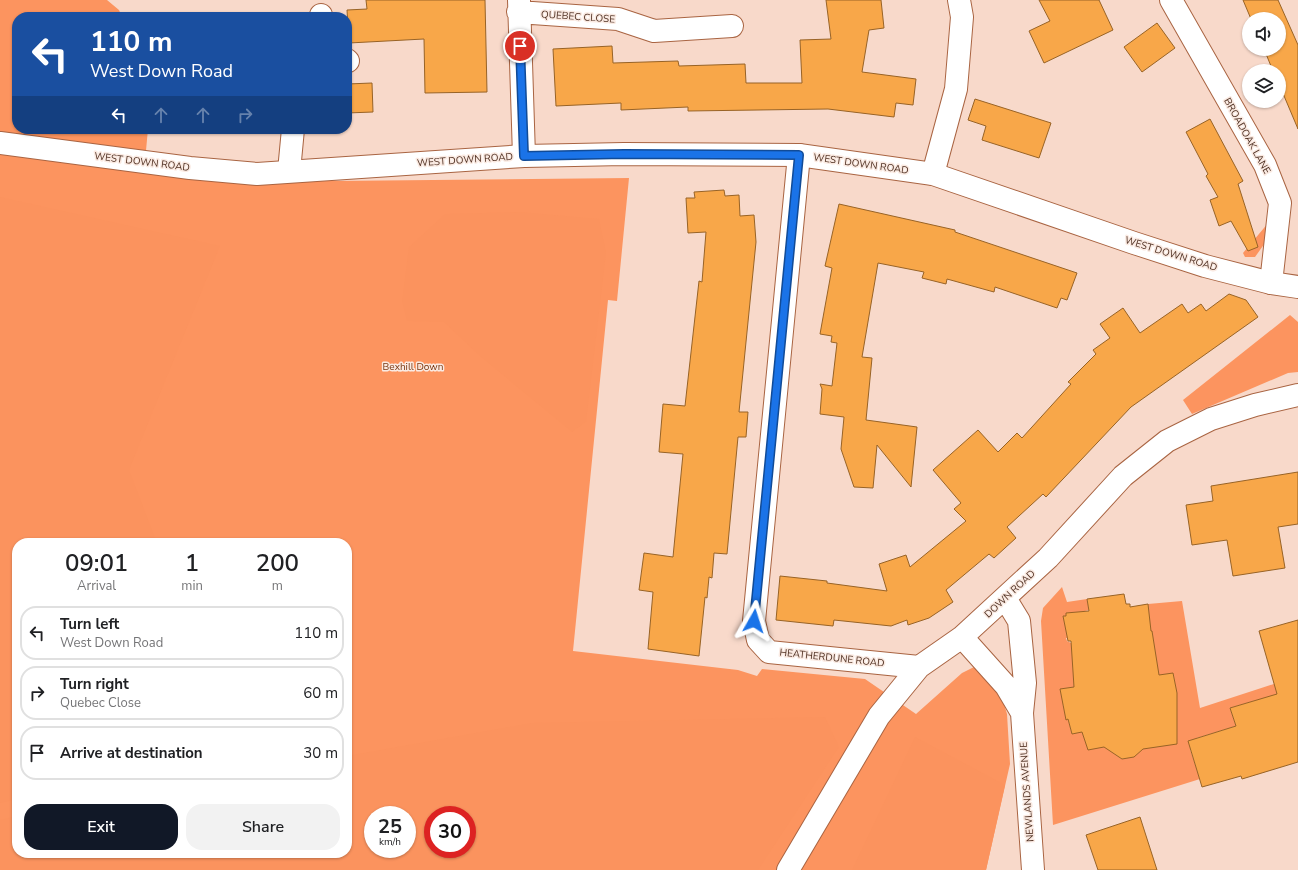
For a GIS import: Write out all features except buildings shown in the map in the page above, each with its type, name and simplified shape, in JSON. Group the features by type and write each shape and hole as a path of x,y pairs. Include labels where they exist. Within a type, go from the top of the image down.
{"street":[{"path":"933,174 956,89 962,17 959,0"},
{"name":"BROADOAK LANE","path":"1171,0 1265,165 1280,203 1271,283"},
{"name":"QUEBEC CLOSE","path":"524,156 519,6 618,19 654,31 732,26"},
{"path":"290,171 294,134"},
{"name":"WEST DOWN ROAD","path":"0,143 190,168 256,174 524,156 624,154 799,155 933,174 1205,266 1271,283 1298,287"},
{"name":"HEATHERDUNE ROAD","path":"799,155 754,621 758,640 769,652 919,667"},
{"name":"DOWN ROAD","path":"788,870 879,716 919,667 962,637 1048,558 1124,476 1167,441 1211,419 1255,404 1298,395"},
{"name":"NEWLANDS AVENUE","path":"1005,598 1019,621 1025,683 1022,713 1033,870"},
{"name":"NEWLANDS AVENUE","path":"962,637 1006,686 1022,713"}],"green space":[{"name":"Bexhill Down","path":"0,0 107,0 119,10 120,12 12,12 12,134 148,134 144,172 231,182 629,178 617,301 608,300 573,651 738,670 757,676 762,669 865,679 916,714 962,673 976,666 1001,694 1007,714 1010,764 986,870 0,870"},
{"path":"1269,222 1270,236 1255,257 1245,257 1243,253"},
{"path":"1290,315 1298,322 1298,372 1288,373 1192,414 1183,400"},
{"path":"1062,587 1067,602 1087,599 1089,610 1085,611 1069,638 1066,638 1067,641 1073,644 1079,686 1063,703 1063,706 1066,706 1066,719 1068,719 1072,734 1085,730 1108,745 1112,752 1122,759 1136,754 1141,750 1144,743 1177,742 1175,726 1177,701 1173,674 1154,676 1152,631 1148,631 1148,604 1182,601 1200,708 1298,676 1298,709 1254,701 1230,708 1236,726 1197,738 1200,746 1190,749 1200,779 1053,825 1041,621 1043,608"}],"shaded area":[{"path":"0,197 220,246 129,470 155,538 12,538 12,800 0,803"},
{"path":"520,212 599,219 606,253 586,422 572,432 480,356 444,322 407,321 402,301 409,247 445,214"},
{"path":"825,717 839,747 758,870 0,870 0,820 12,817 12,858 352,858 352,755 531,723"},
{"path":"915,737 1005,785 986,870 852,870"}],"route":[{"path":"520,46 524,156 624,154 799,155 754,621"}]}
